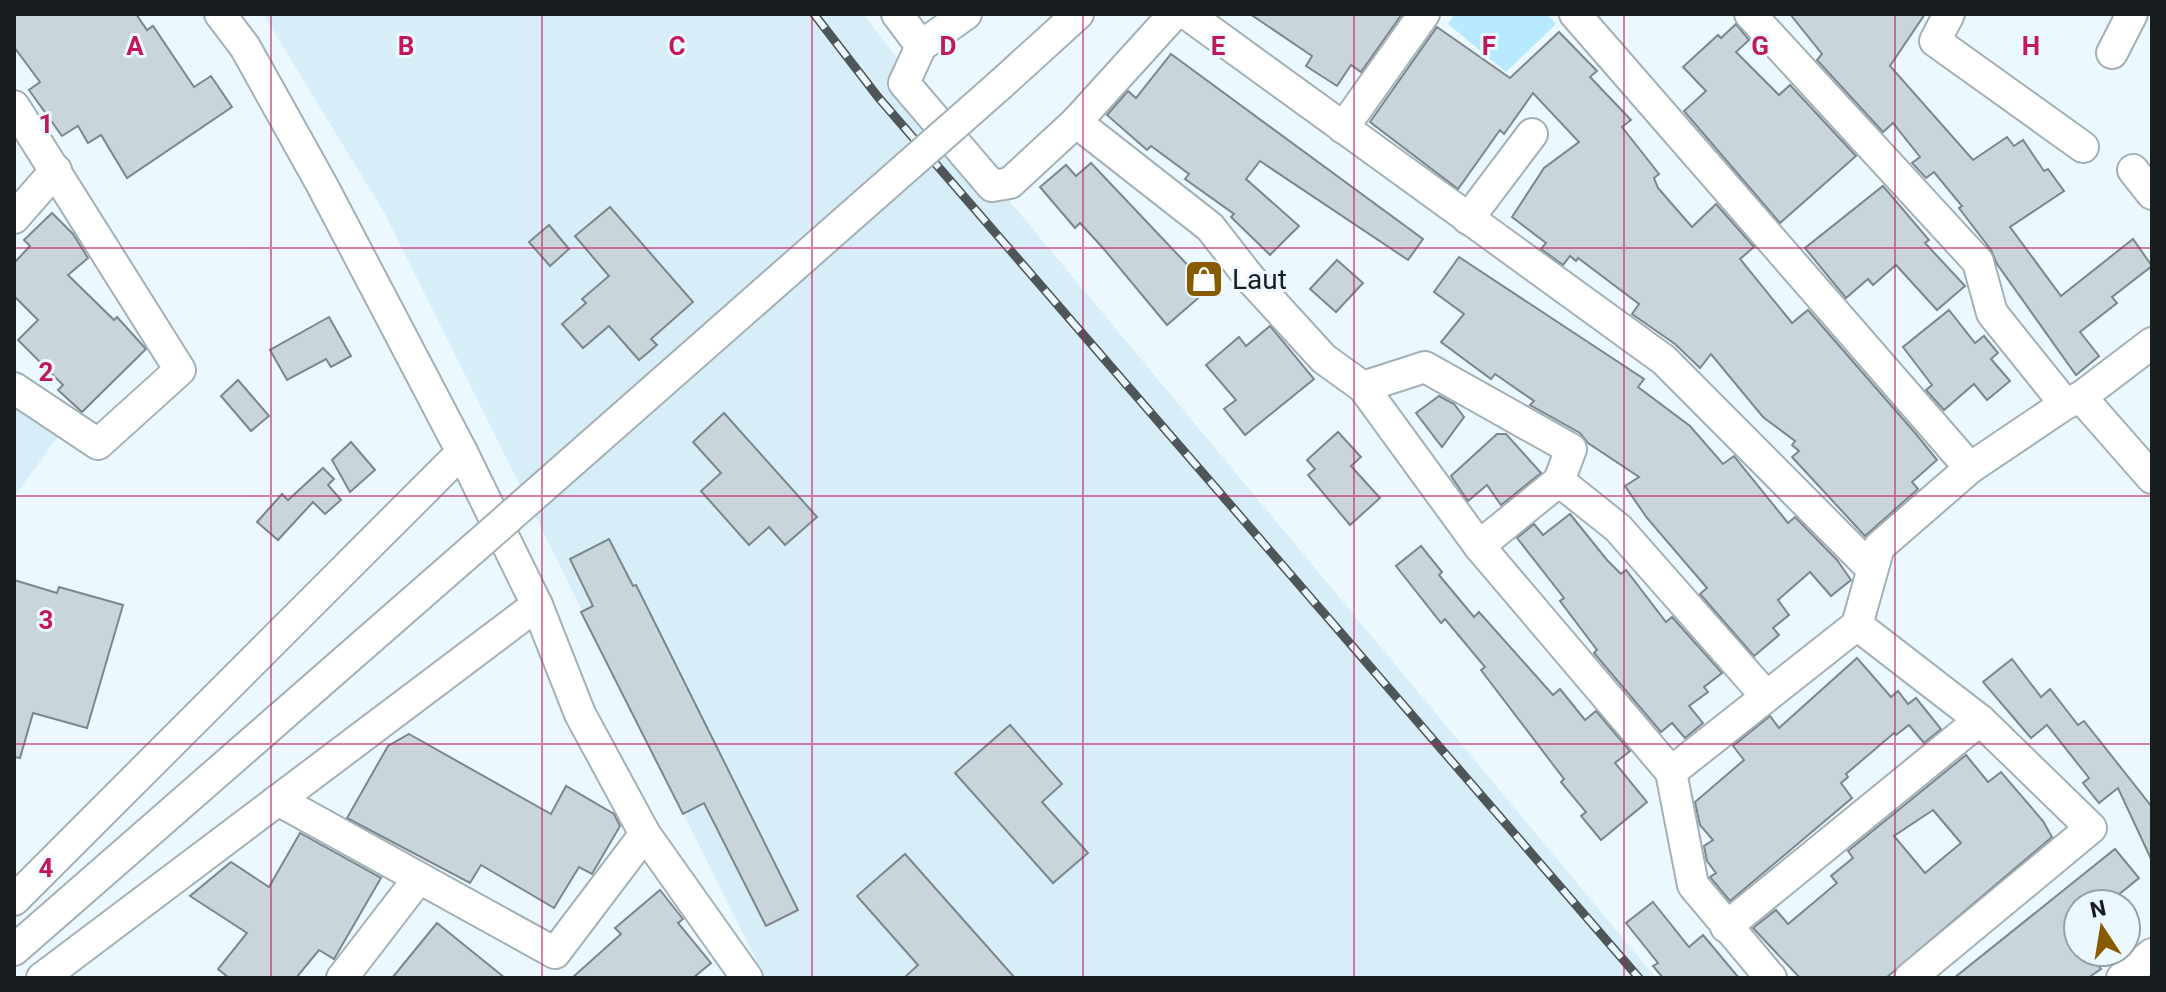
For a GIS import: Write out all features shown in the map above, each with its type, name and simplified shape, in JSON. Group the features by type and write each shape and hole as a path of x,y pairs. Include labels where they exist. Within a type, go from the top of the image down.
{"street":[{"path":"220,14 245,47 322,185 462,452 537,605 580,714 645,834 737,973"},
{"path":"897,14 921,46"},
{"path":"966,14 921,46 904,83 992,186 1010,183 1076,122 1174,14"},
{"path":"14,950 1078,14"},
{"path":"1187,14 1664,360 1871,568"},
{"path":"1343,128 1424,14"},
{"path":"1575,14 1970,468"},
{"path":"1750,14 1978,262 1992,313 2073,400 2152,478"},
{"path":"1949,14 1935,41 2083,147"},
{"path":"2112,53 2132,14"},
{"path":"14,106 180,370 98,444 14,388"},
{"path":"1076,122 1210,227 1249,277 1324,359 1363,387 1479,546 1671,772 1693,885 1771,978"},
{"path":"1468,219 1532,134"},
{"path":"14,218 56,170"},
{"path":"2133,170 2152,194"},
{"path":"1671,772 1857,625 1879,547 1970,468 2152,343"},
{"path":"1363,387 1425,367 1571,449 1559,481 1479,546"},
{"path":"14,900 462,452"},
{"path":"1559,481 1618,528 1766,696"},
{"path":"42,978 537,605"},
{"path":"1857,625 1980,720 2091,828 1910,978"},
{"path":"1726,927 1980,720"},
{"path":"278,800 555,953 645,834"},
{"path":"342,978 419,878"},
{"path":"2122,978 2152,954"}],"shaded area":[{"path":"263,14 863,14 1002,192 1656,978 765,978 384,212"},
{"path":"1455,14 1547,14 1556,24 1506,72 1448,24"},
{"path":"14,402 61,432 14,497"}],"building":[{"path":"14,14 136,14 147,30 153,26 194,87 211,76 232,107 127,178 101,135 88,143 78,126 62,136 29,90 40,82 14,47"},
{"path":"1250,14 1402,14 1361,72 1351,65 1337,86 1306,66 1312,56"},
{"path":"1790,14 1925,14 1890,66 1973,160 2007,137 2014,146 2023,140 2044,171 2048,169 2064,191 2010,227 2061,296 2133,239 2152,266 2112,297 2117,303 2080,332 2099,356 2076,375 1959,208 1962,206 1934,172 1926,178 1912,163 1920,157 1893,123 1883,132 1817,60 1822,54"},
{"path":"1736,24 1749,40 1736,52 1779,95 1790,85 1856,156 1780,223 1684,111 1706,91 1683,67 1718,35 1721,38"},
{"path":"1437,27 1510,78 1559,32 1597,71 1590,77 1631,120 1622,127 1659,174 1654,178 1658,188 1692,227 1716,204 1754,247 1740,259 1792,323 1808,310 1937,460 1912,482 1918,489 1865,536 1792,457 1799,451 1792,445 1795,441 1763,417 1711,354 1700,368 1675,344 1632,314 1639,304 1578,258 1576,261 1570,256 1563,265 1541,249 1546,243 1512,217 1544,168 1579,142 1533,93 1504,134 1500,130 1458,189 1370,122"},
{"path":"1171,54 1423,239 1408,260 1260,161 1246,179 1299,226 1270,255 1231,217 1234,214 1185,179 1189,174 1151,146 1147,150 1107,115 1128,91 1136,98"},
{"path":"1091,163 1198,276 1192,282 1203,294 1167,325 1080,223 1075,228 1040,187 1066,165 1076,176"},
{"path":"1883,186 1929,240 1925,243 1965,286 1937,310 1896,265 1873,285 1868,279 1846,298 1805,248"},
{"path":"610,207 693,302 651,339 657,345 639,360 609,326 583,348 562,324 586,303 582,299 609,276 575,236"},
{"path":"52,213 73,234 88,258 68,275 114,320 117,317 146,349 82,412 58,390 63,385 18,340 38,320 14,296 14,263 30,246 24,240"},
{"path":"549,225 569,249 550,266 529,242"},
{"path":"1459,257 1644,379 1638,387 1690,426 1723,464 1734,456 1788,523 1795,517 1837,560 1851,580 1831,596 1810,572 1778,600 1789,615 1773,628 1779,635 1754,656 1700,594 1707,588 1647,518 1625,486 1639,477 1588,443 1580,433 1530,405 1534,401 1495,374 1491,379 1441,342 1464,314 1434,292"},
{"path":"1337,260 1363,283 1336,312 1310,289"},
{"path":"1949,310 1975,343 1984,336 1998,353 1991,359 2010,381 1987,400 1974,384 1944,410 1926,390 1932,385 1903,347"},
{"path":"329,317 351,356 331,367 326,359 287,380 270,350"},
{"path":"1270,326 1314,379 1245,435 1224,409 1236,400 1206,365 1239,337 1246,346"},
{"path":"238,380 269,416 251,431 221,396"},
{"path":"1439,396 1454,404 1464,417 1442,447 1416,413"},
{"path":"724,413 817,517 785,545 769,527 749,545 701,491 721,473 693,442"},
{"path":"1338,432 1361,457 1351,466 1380,498 1350,525 1308,475 1315,469 1307,460"},
{"path":"1497,434 1506,434 1541,473 1501,505 1487,485 1468,501 1451,476"},
{"path":"351,442 375,470 350,492 332,460"},
{"path":"323,468 334,479 328,485 341,500 325,514 313,502 278,540 257,522 282,494 288,500"},
{"path":"1570,514 1621,574 1626,570 1666,622 1672,617 1722,673 1704,687 1708,692 1689,706 1703,723 1685,738 1672,723 1661,732 1594,653 1597,650 1560,601 1564,598 1517,538 1534,524 1543,535"},
{"path":"609,539 633,586 636,585 798,910 766,926 704,803 683,814 581,612 593,606 570,559"},
{"path":"1421,546 1442,572 1439,575 1474,617 1479,612 1553,695 1560,689 1585,720 1596,711 1630,751 1615,763 1647,802 1601,840 1581,816 1586,812 1561,782 1564,779 1481,670 1485,667 1445,619 1441,623 1396,566"},
{"path":"14,580 57,593 59,587 123,605 87,728 33,713 20,758 14,757"},
{"path":"1857,658 1891,697 1898,691 1908,704 1916,698 1941,729 1924,743 1909,725 1896,735 1894,733 1846,774 1848,777 1841,783 1852,798 1730,901 1710,877 1716,873 1707,861 1704,846 1713,840 1700,825 1695,802 1744,760 1733,746 1770,716 1779,728"},
{"path":"2012,659 2041,697 2050,689 2078,725 2084,721 2152,807 2152,861 2118,788 2099,803 2083,783 2089,778 2047,725 2031,738 1983,682"},
{"path":"1010,725 1062,784 1042,802 1088,853 1053,883 955,773"},
{"path":"409,734 551,814 566,786 614,814 620,826 592,874 579,867 554,908 481,865 470,883 347,818 388,746"},
{"path":"1966,755 1988,782 2001,772 2043,821 2052,837 1886,978 1800,978 1753,928 1776,910 1788,924 1837,883 1831,876 1853,858 1848,851","holes":["1933,810 1961,843 1925,873 1894,836"]},
{"path":"300,833 381,878 334,959 319,950 296,978 229,978 218,969 247,933 190,896 231,862 269,887"},
{"path":"2115,849 2139,878 2127,888 2066,888"},
{"path":"905,854 1015,978 904,978 918,965 857,896"},
{"path":"660,890 683,919 678,923 711,963 693,978 572,978 621,934 615,928"},
{"path":"2062,891 2062,968 2101,969 2088,978 1954,978"},
{"path":"1653,902 1689,947 1703,935 1739,978 1663,978 1653,966 1658,963 1626,923"},
{"path":"437,923 505,978 392,978"}],"railway":[{"path":"814,14 878,97 1639,978"}],"place":[{"name":"Laut","path":"1204,279"}]}
